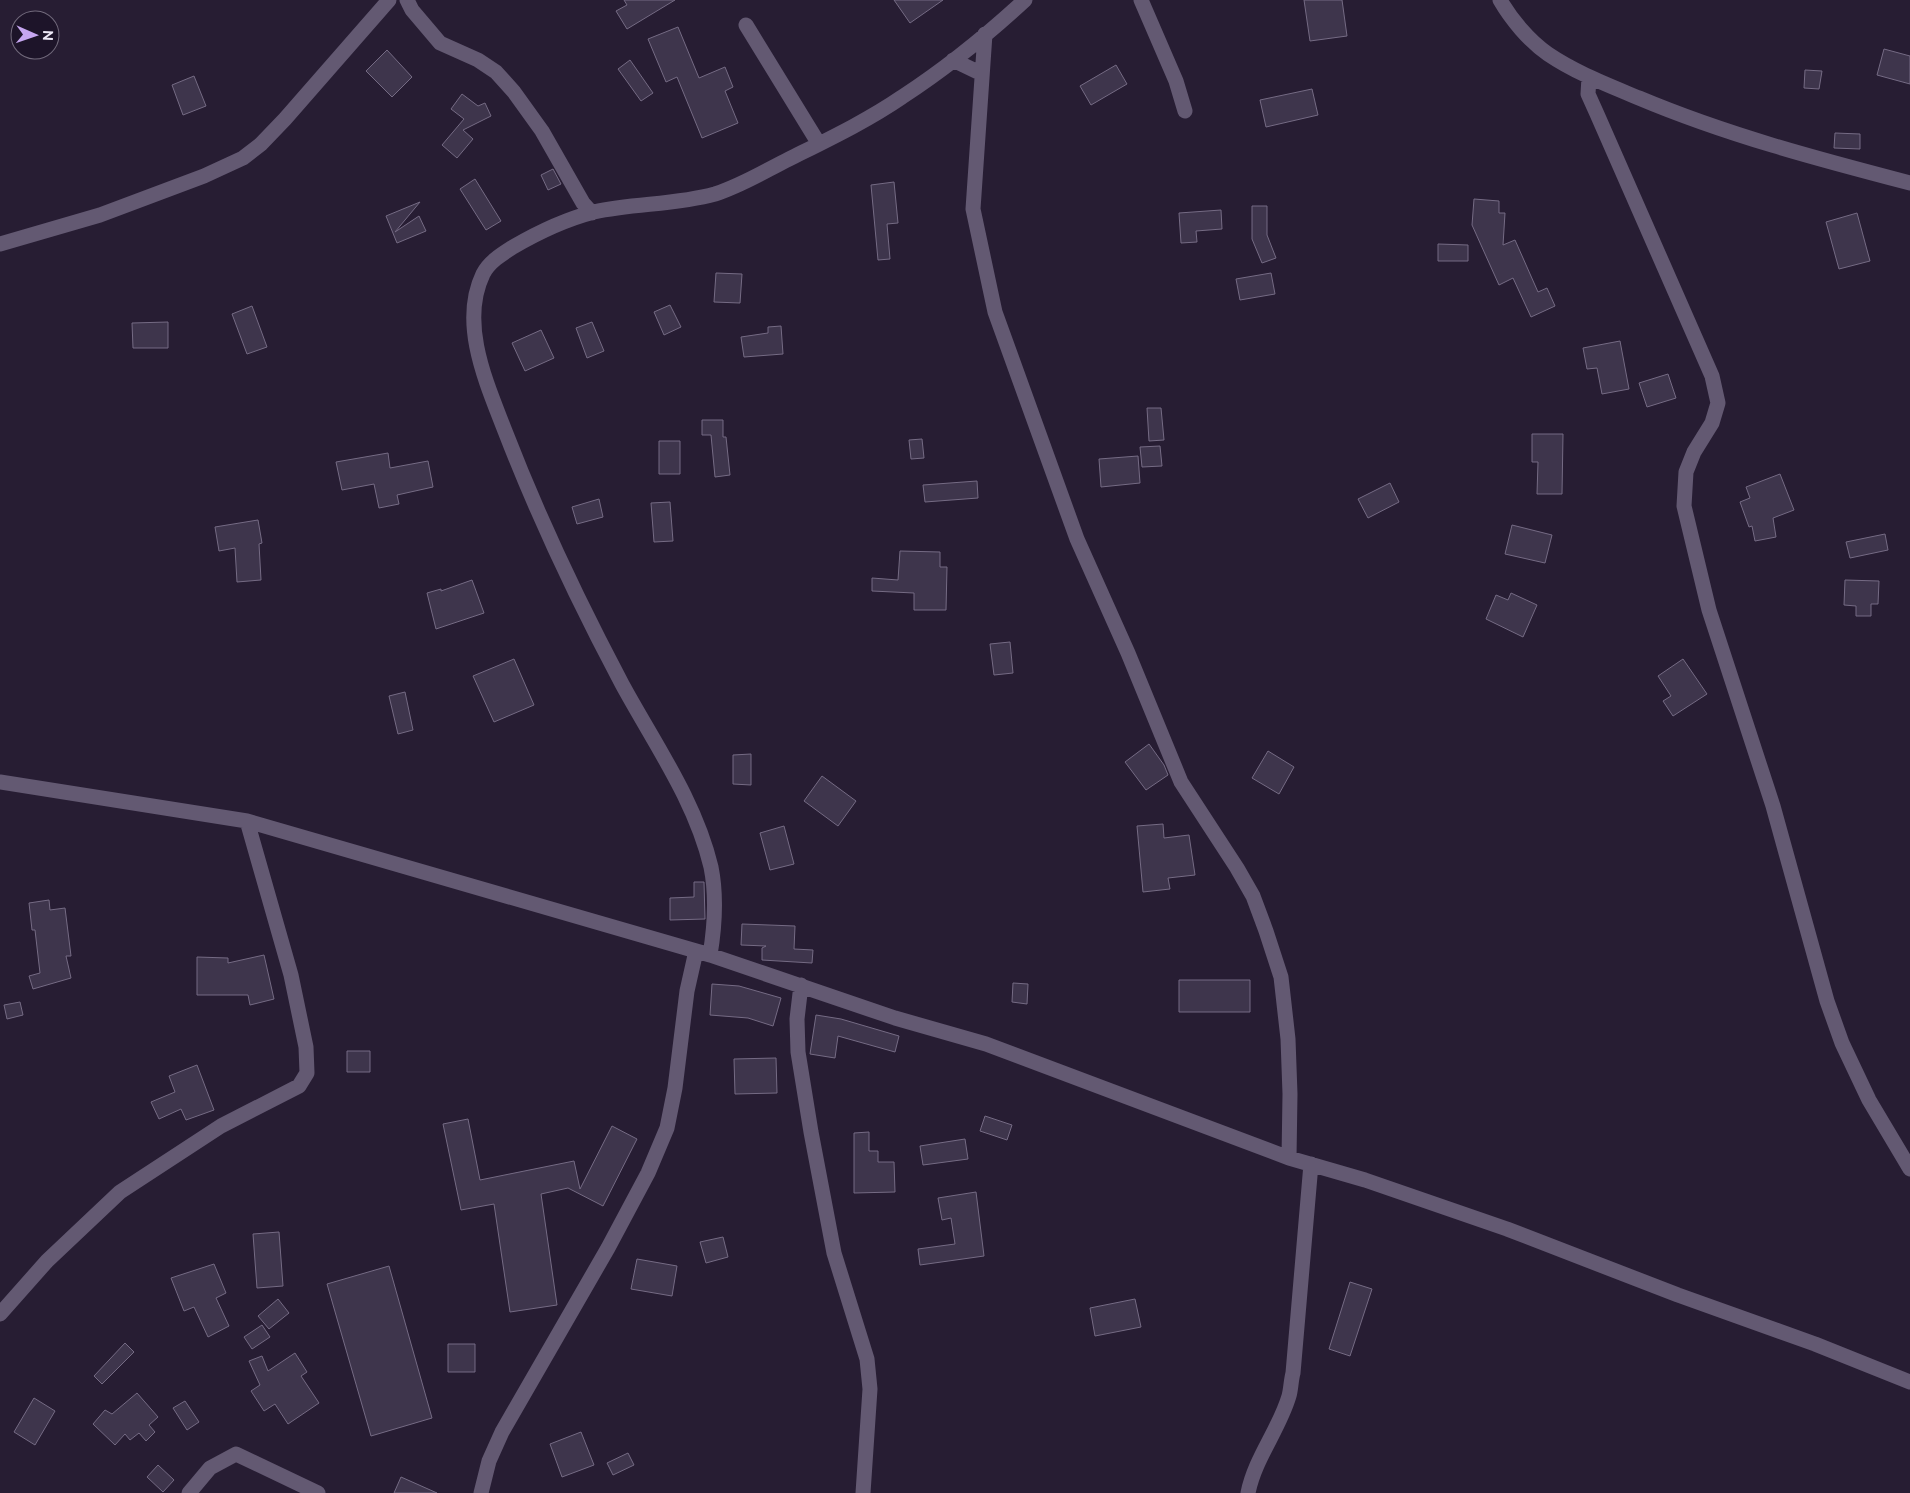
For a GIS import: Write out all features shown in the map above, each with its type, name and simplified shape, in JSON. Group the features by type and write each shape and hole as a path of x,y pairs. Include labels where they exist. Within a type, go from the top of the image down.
{"street":[{"path":"0,244 100,215 204,176 243,158 261,144 285,119 389,0"},
{"path":"407,0 412,10 440,43 490,68 514,92 542,131 583,203 592,212"},
{"path":"480,1493 489,1461 502,1432 608,1248 648,1173 667,1128 675,1088 687,990 715,925 715,899 711,868 701,834 682,791 575,596 544,528 490,390 477,349 476,306 478,288 485,270 498,256 521,243 592,212 690,200 719,192 819,144 901,98 953,60 1025,0"},
{"path":"1141,0 1176,81 1185,111"},
{"path":"1500,0 1510,16 1546,53 1588,77 1679,114 1784,150 1910,183"},
{"path":"746,25 819,144"},
{"path":"985,34 973,209 994,312 1077,538 1128,653 1181,782 1253,896 1266,931 1281,977 1288,1039 1290,1094 1289,1158"},
{"path":"953,60 982,74"},
{"path":"1588,77 1588,94 1712,376 1718,402 1712,423 1694,452 1686,472 1684,506 1709,610 1773,806 1830,1009 1842,1043 1869,1100 1910,1169"},
{"path":"0,782 247,821 703,953 895,1018 986,1044 1289,1158 1365,1180 1507,1228 1678,1295 1815,1344 1910,1382"},
{"path":"0,1314 47,1261 120,1192 221,1126 299,1086 307,1073 306,1047 291,974 247,821"},
{"path":"801,985 797,1019 798,1052 811,1132 834,1253 867,1359 870,1388 863,1493"},
{"path":"1248,1493 1251,1479 1261,1455 1289,1396 1293,1373 1311,1164"},
{"path":"189,1493 210,1468 236,1454 318,1493"}],"building":[{"path":"624,0 675,0 627,29 616,11 627,5"},
{"path":"894,0 943,0 910,23"},
{"path":"1304,0 1342,0 1347,36 1310,41"},
{"path":"678,27 699,78 725,67 733,87 725,91 738,123 702,138 677,77 666,82 648,39"},
{"path":"1884,49 1910,56 1910,84 1877,75"},
{"path":"387,50 412,77 392,97 366,71"},
{"path":"630,60 653,93 641,101 618,69"},
{"path":"1116,65 1127,84 1091,105 1080,86"},
{"path":"1805,70 1822,71 1819,89 1804,88"},
{"path":"194,76 206,106 183,115 172,85"},
{"path":"1312,89 1318,115 1266,127 1260,100"},
{"path":"462,94 478,106 485,103 491,116 463,130 473,139 457,158 442,145 464,119 451,109"},
{"path":"1835,133 1860,134 1860,149 1834,148"},
{"path":"553,169 561,184 548,190 541,175"},
{"path":"475,179 501,221 486,230 460,189"},
{"path":"894,182 898,223 887,224 890,259 878,260 871,185"},
{"path":"1474,199 1499,201 1499,213 1505,213 1503,245 1515,240 1538,292 1547,288 1555,306 1531,317 1513,278 1499,285 1472,225"},
{"path":"420,202 395,232 419,216 426,231 397,243 386,216"},
{"path":"1252,206 1267,206 1267,235 1276,258 1262,263 1252,239"},
{"path":"1221,210 1222,229 1196,231 1197,242 1181,243 1179,213"},
{"path":"1857,213 1870,261 1839,269 1826,222"},
{"path":"1438,244 1468,245 1468,261 1438,261"},
{"path":"716,273 742,274 740,303 714,302"},
{"path":"1271,273 1275,294 1240,300 1236,279"},
{"path":"670,305 681,327 664,335 654,312"},
{"path":"252,306 267,347 247,354 232,314"},
{"path":"168,322 168,348 133,348 132,323"},
{"path":"592,322 604,351 587,358 576,328"},
{"path":"781,326 783,354 744,357 741,337 768,333 768,327"},
{"path":"541,330 554,358 525,371 512,343"},
{"path":"1620,341 1629,389 1602,394 1597,368 1587,369 1583,348"},
{"path":"1668,374 1676,398 1647,407 1639,383"},
{"path":"1147,408 1161,408 1164,440 1149,441"},
{"path":"702,420 723,420 723,437 726,437 730,475 715,477 711,435 702,435"},
{"path":"1532,434 1563,434 1562,494 1537,494 1538,462 1532,462"},
{"path":"922,439 924,458 911,459 909,440"},
{"path":"659,441 680,441 680,474 659,474"},
{"path":"1160,446 1162,466 1142,467 1140,447"},
{"path":"388,453 390,468 428,461 433,487 397,495 399,504 379,508 374,484 342,490 336,462"},
{"path":"1138,456 1140,483 1101,487 1099,459"},
{"path":"1780,474 1794,510 1773,518 1776,537 1755,541 1752,526 1749,527 1740,502 1750,498 1746,487"},
{"path":"977,481 978,498 925,502 923,485"},
{"path":"1390,483 1399,502 1368,518 1358,499"},
{"path":"599,499 603,517 577,524 572,507"},
{"path":"670,502 673,541 654,542 651,503"},
{"path":"258,520 262,543 259,544 261,580 237,582 235,548 219,551 215,527"},
{"path":"1512,525 1552,535 1545,563 1505,554"},
{"path":"1885,534 1888,550 1850,558 1846,542"},
{"path":"900,551 940,552 940,567 947,567 946,610 914,610 914,593 872,591 872,578 898,580"},
{"path":"472,580 484,613 436,629 427,593 441,589 441,591"},
{"path":"1845,580 1879,581 1878,604 1871,604 1871,616 1856,616 1856,606 1844,605"},
{"path":"1511,593 1537,605 1523,637 1486,619 1496,595 1508,600"},
{"path":"1010,642 1013,673 994,675 990,644"},
{"path":"514,659 534,705 494,722 473,676"},
{"path":"1683,659 1707,694 1673,716 1663,701 1671,696 1658,676"},
{"path":"405,692 413,730 398,734 389,696"},
{"path":"1149,744 1164,765 1168,775 1146,790 1125,762"},
{"path":"1268,751 1294,767 1279,794 1252,778"},
{"path":"751,754 751,785 733,784 733,755"},
{"path":"822,776 856,801 838,826 804,801"},
{"path":"1163,824 1164,838 1189,835 1195,875 1168,878 1170,889 1143,892 1137,826"},
{"path":"784,826 794,864 770,870 760,833"},
{"path":"694,882 704,882 705,919 670,920 670,898 694,897"},
{"path":"49,900 50,910 65,908 71,956 66,956 71,978 33,989 29,976 40,973 35,930 32,930 29,903"},
{"path":"742,924 795,926 794,949 813,950 812,963 762,960 762,948 766,946 741,945"},
{"path":"264,955 274,999 250,1005 248,995 197,995 197,957 228,958 228,963"},
{"path":"1179,980 1250,980 1250,1012 1179,1012"},
{"path":"1013,983 1028,984 1027,1004 1012,1002"},
{"path":"712,984 739,986 781,998 773,1026 748,1018 710,1015"},
{"path":"20,1002 23,1015 7,1019 4,1005"},
{"path":"816,1015 841,1019 899,1036 895,1052 838,1036 835,1058 810,1054"},
{"path":"347,1051 370,1051 370,1072 347,1072"},
{"path":"776,1058 777,1093 735,1094 734,1059"},
{"path":"197,1065 214,1110 186,1120 181,1109 159,1119 151,1102 175,1092 169,1076"},
{"path":"985,1116 1012,1125 1007,1140 980,1131"},
{"path":"468,1119 480,1180 574,1161 580,1189 612,1126 637,1139 603,1206 568,1188 541,1194 557,1305 510,1312 494,1204 461,1210 443,1124"},
{"path":"869,1132 869,1151 878,1151 878,1162 894,1162 895,1192 854,1193 854,1133"},
{"path":"965,1139 968,1159 923,1165 920,1146"},
{"path":"976,1192 984,1256 920,1265 918,1249 955,1244 951,1218 942,1220 938,1198"},
{"path":"279,1232 283,1286 257,1288 253,1234"},
{"path":"723,1237 728,1257 706,1263 700,1242"},
{"path":"637,1259 677,1266 672,1296 631,1289"},
{"path":"214,1264 226,1293 216,1298 229,1326 208,1337 194,1307 184,1311 171,1278"},
{"path":"389,1266 432,1418 371,1436 327,1284"},
{"path":"1350,1282 1372,1289 1350,1356 1329,1349"},
{"path":"278,1299 289,1313 269,1329 258,1316"},
{"path":"1135,1299 1141,1327 1095,1336 1090,1308"},
{"path":"262,1325 270,1337 252,1349 244,1337"},
{"path":"125,1343 134,1352 102,1384 94,1376"},
{"path":"448,1344 475,1344 475,1372 448,1372"},
{"path":"295,1353 307,1372 301,1376 319,1403 288,1424 275,1404 264,1411 251,1391 260,1385 249,1361 262,1356 268,1371"},
{"path":"137,1393 158,1417 149,1425 155,1432 146,1441 139,1433 130,1440 125,1434 115,1445 93,1424 105,1410 112,1414"},
{"path":"34,1398 55,1411 35,1445 14,1432"},
{"path":"185,1401 199,1422 187,1430 173,1408"},
{"path":"581,1432 594,1465 562,1477 550,1444"},
{"path":"628,1453 634,1465 613,1475 607,1463"},
{"path":"158,1465 174,1480 163,1492 147,1477"},
{"path":"401,1477 437,1493 394,1493"}]}
